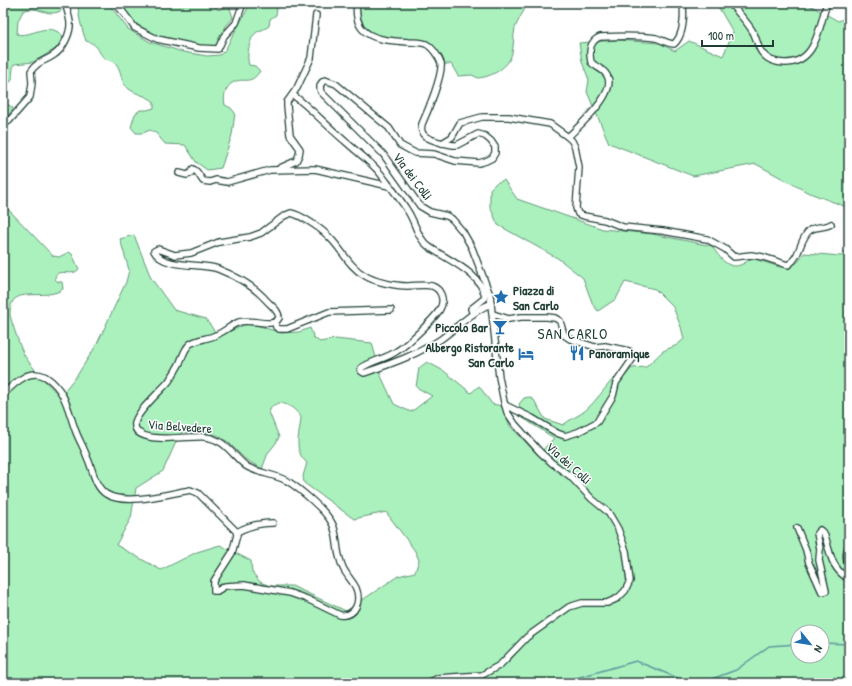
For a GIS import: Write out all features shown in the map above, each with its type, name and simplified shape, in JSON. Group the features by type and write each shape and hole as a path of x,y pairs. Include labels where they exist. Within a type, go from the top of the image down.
{"street":[{"path":"3,125 9,121 30,96 32,83 31,71 36,64 55,54 64,43 69,32 70,22 65,3"},
{"path":"116,3 135,28 157,39 199,48 218,49 224,36 236,23 242,3"},
{"name":"Via dei Colli","path":"357,3 357,19 361,29 366,34 385,40 427,44 436,54 441,63 440,75 421,129 424,136 448,145 457,145 478,134 485,136 491,141 495,147 495,153 492,158 479,163 455,161 434,154 415,154 400,144 389,128 336,84 325,80 321,82 319,88 321,92 383,154 420,206 430,212 447,216 458,225 472,248 487,286 493,314 496,350 505,405 515,424 540,452 570,476 592,499 608,512 618,529 626,551 630,581 626,591 618,598 607,603 582,603 569,607 527,637 500,665 482,676 438,678 428,683"},
{"path":"568,137 595,110 608,89 609,78 606,73 591,62 589,54 591,44 595,39 606,37 641,36 658,38 670,44 674,44 678,41 681,30 684,14 683,3"},
{"path":"730,3 753,31 764,56 778,63 787,63 800,59 815,44 827,3"},
{"path":"276,170 296,161 300,156 300,149 290,135 287,102 293,95 311,58 316,15"},
{"path":"293,95 378,171 408,210 421,240 457,264 472,276 480,285 484,292 485,298 471,310 473,314"},
{"path":"442,143 452,137 460,123 482,117 509,117 550,124 568,137 575,147 579,167 576,211 581,215 605,220 623,227 663,231 707,239 720,246 734,257 751,255 788,264 793,262 796,258 810,230 826,227 831,224"},
{"path":"180,173 187,175 190,174 193,169 203,181 210,182 216,180 227,182 270,170 315,169 389,186"},
{"path":"391,310 329,312 287,329 279,329 274,323 279,318 278,312 251,286 219,269 212,267 187,266 174,263 158,256 154,251 158,250 176,255 191,253 219,242 250,237 261,233 284,216 291,213 299,216 328,235 349,262 359,273 366,277 390,284 406,286 431,286 437,288 442,296 442,303 441,308 435,315 397,352 370,362 362,368 361,371 364,373 416,354 440,340 473,314 491,304"},
{"path":"493,314 509,319 520,317 555,318 560,321 564,335 570,339 595,347 605,346 629,350 634,357 616,383 613,396 597,422 578,432 565,436 556,433 532,418 505,405"},
{"name":"Via Belvedere","path":"237,532 232,553 214,581 214,590 217,591 225,586 254,586 290,593 308,599 340,615 345,616 354,610 358,596 355,587 345,572 339,557 333,524 309,497 288,482 246,466 222,442 214,438 204,436 168,439 147,437 138,432 135,428 136,418 177,368 188,345 216,335 239,322 255,321 271,324 274,323"},
{"path":"3,395 8,388 18,380 31,374 35,373 44,375 54,382 65,399 76,431 100,489 112,497 119,499 131,499 190,490 198,493 237,532 244,528 262,523 273,523"},
{"path":"797,528 809,563 822,592 826,591 819,560 820,549 817,533 820,530 824,533 829,552 836,568 841,574 849,578"},
{"path":"849,546 847,558 847,564 849,566"}],"green space":[{"path":"3,3 59,3 61,11 56,13 33,9 23,11 18,21 17,34 23,35 45,29 57,31 63,36 57,48 34,62 14,64 12,80 3,88"},
{"path":"79,3 108,3 128,29 150,42 183,52 207,56 220,55 225,50 248,8 249,3 273,3 277,8 276,15 270,19 269,26 254,35 249,47 249,65 255,66 260,71 250,80 234,82 225,92 225,105 231,108 235,113 232,135 221,168 207,170 196,162 185,145 165,144 156,133 150,130 143,133 136,133 131,127 135,114 140,110 154,108 154,102 126,87 116,63 103,57 97,47 86,41 79,16"},
{"path":"116,3 213,3 218,10 227,6 230,8 233,18 226,26 216,47 211,49 157,35 131,21"},
{"path":"360,3 528,3 515,28 512,53 507,63 504,67 489,76 478,78 472,75 458,76 451,64 439,62 428,46 372,34 365,28 361,21 359,13"},
{"path":"716,3 806,3 838,21 849,17 849,208 807,192 756,164 693,176 609,143 587,92 589,80 582,62 579,43 617,40 659,43 675,51 689,41 723,56 733,32"},
{"path":"3,101 13,108 10,114 3,119"},
{"path":"504,180 517,199 603,229 652,234 712,246 723,261 727,264 735,266 752,258 780,267 789,268 798,262 804,253 842,256 849,246 849,683 3,683 3,210 8,209 53,256 59,257 69,252 72,254 79,269 73,273 61,272 56,275 55,279 58,282 62,282 63,289 51,294 20,296 14,299 11,308 10,315 24,355 41,377 60,396 78,374 97,344 126,282 129,270 120,239 134,235 151,278 174,310 206,319 215,332 220,336 246,324 260,326 281,333 299,332 310,328 314,338 320,342 335,339 372,343 381,376 394,404 411,412 432,396 416,387 419,368 427,362 444,371 471,393 479,386 492,404 502,406 510,426 538,455 554,438 518,415 520,409 519,404 524,398 529,397 534,400 545,419 563,425 586,410 613,379 622,379 632,368 646,367 663,351 677,345 684,339 673,307 655,289 625,282 616,299 598,311 593,305 583,278 559,259 498,225 490,207 490,189 496,183","holes":["279,403 292,407 301,417 298,447 302,458 307,463 303,476 304,483 354,519 386,512 415,551 419,560 415,572 398,576 346,611 292,586 270,586 260,582 252,572 251,561 220,545 197,552 161,570 116,545 131,518 136,488 163,471 180,433 197,432 217,435 228,442 245,459 262,469 268,453 279,437 269,412 272,406"]}],"waterway":[{"path":"830,643 849,644"},
{"path":"701,683 736,670 769,646 790,645"},
{"path":"559,683 636,661 690,683"}],"place":[{"name":"Piazza di San Carlo","path":"501,297"},
{"name":"Piccolo Bar","path":"500,327"},
{"name":"Panoramique","path":"577,353"},
{"name":"Albergo Ristorante San Carlo","path":"526,354"}],"district":[{"name":"SAN CARLO","path":"573,333"}]}
